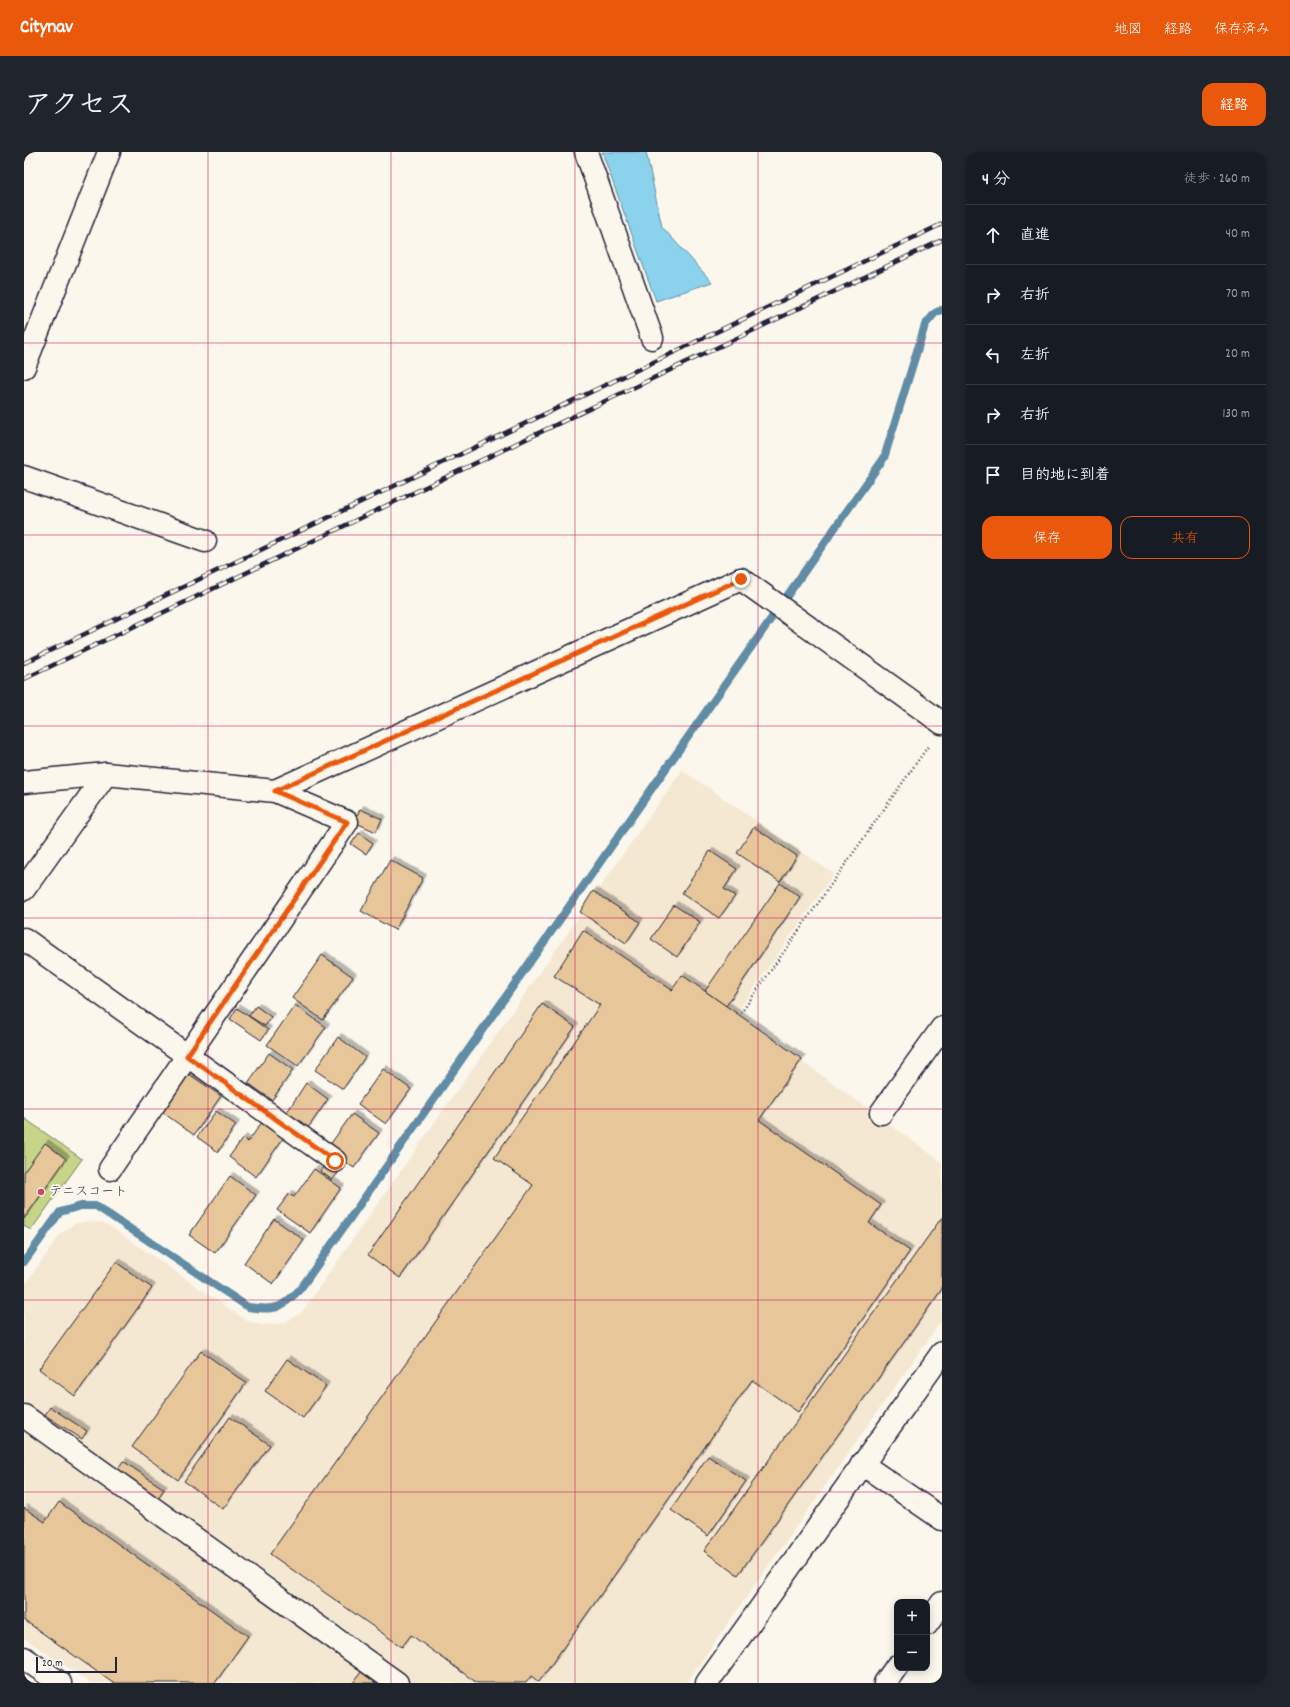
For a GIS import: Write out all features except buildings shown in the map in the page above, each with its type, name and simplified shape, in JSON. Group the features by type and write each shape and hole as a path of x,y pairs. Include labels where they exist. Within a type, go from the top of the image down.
{"street":[{"path":"24,367 109,152"},
{"path":"586,152 652,338"},
{"path":"24,477 205,541"},
{"path":"275,791 741,579 937,731"},
{"path":"24,889 106,774"},
{"path":"24,782 106,774 275,791 347,822 110,1170"},
{"path":"24,939 335,1161"},
{"path":"881,1113 942,1028"},
{"path":"707,1683 942,1353"},
{"path":"24,1416 397,1683"},
{"path":"862,1464 942,1519"},
{"path":"930,1620 942,1603"},
{"path":"24,1658 60,1683"},
{"path":"885,1683 894,1670"}],"path":[{"path":"741,1013 937,731"}],"shaded area":[{"path":"682,770 834,874 736,1014 942,1162 942,1320 686,1683 90,1683 24,1638 24,1286 61,1233 74,1224 87,1221 105,1223 247,1321 262,1325 284,1323 301,1313"}],"green space":[{"name":"テニスコート","path":"24,1118 82,1159 31,1230 24,1226"}],"water":[{"path":"602,152 646,152 662,227 712,282 656,301"}],"waterway":[{"path":"24,1262 60,1212 81,1206 96,1206 248,1307 265,1309 278,1307 301,1288 884,458 925,325 935,313 942,310"}],"railway":[{"path":"24,663 942,224"},
{"path":"24,679 942,240"}],"place":[{"name":"テニスコート","path":"41,1192"}],"route":[{"path":"335,1161 187,1056 347,822 275,791 741,579"}]}
